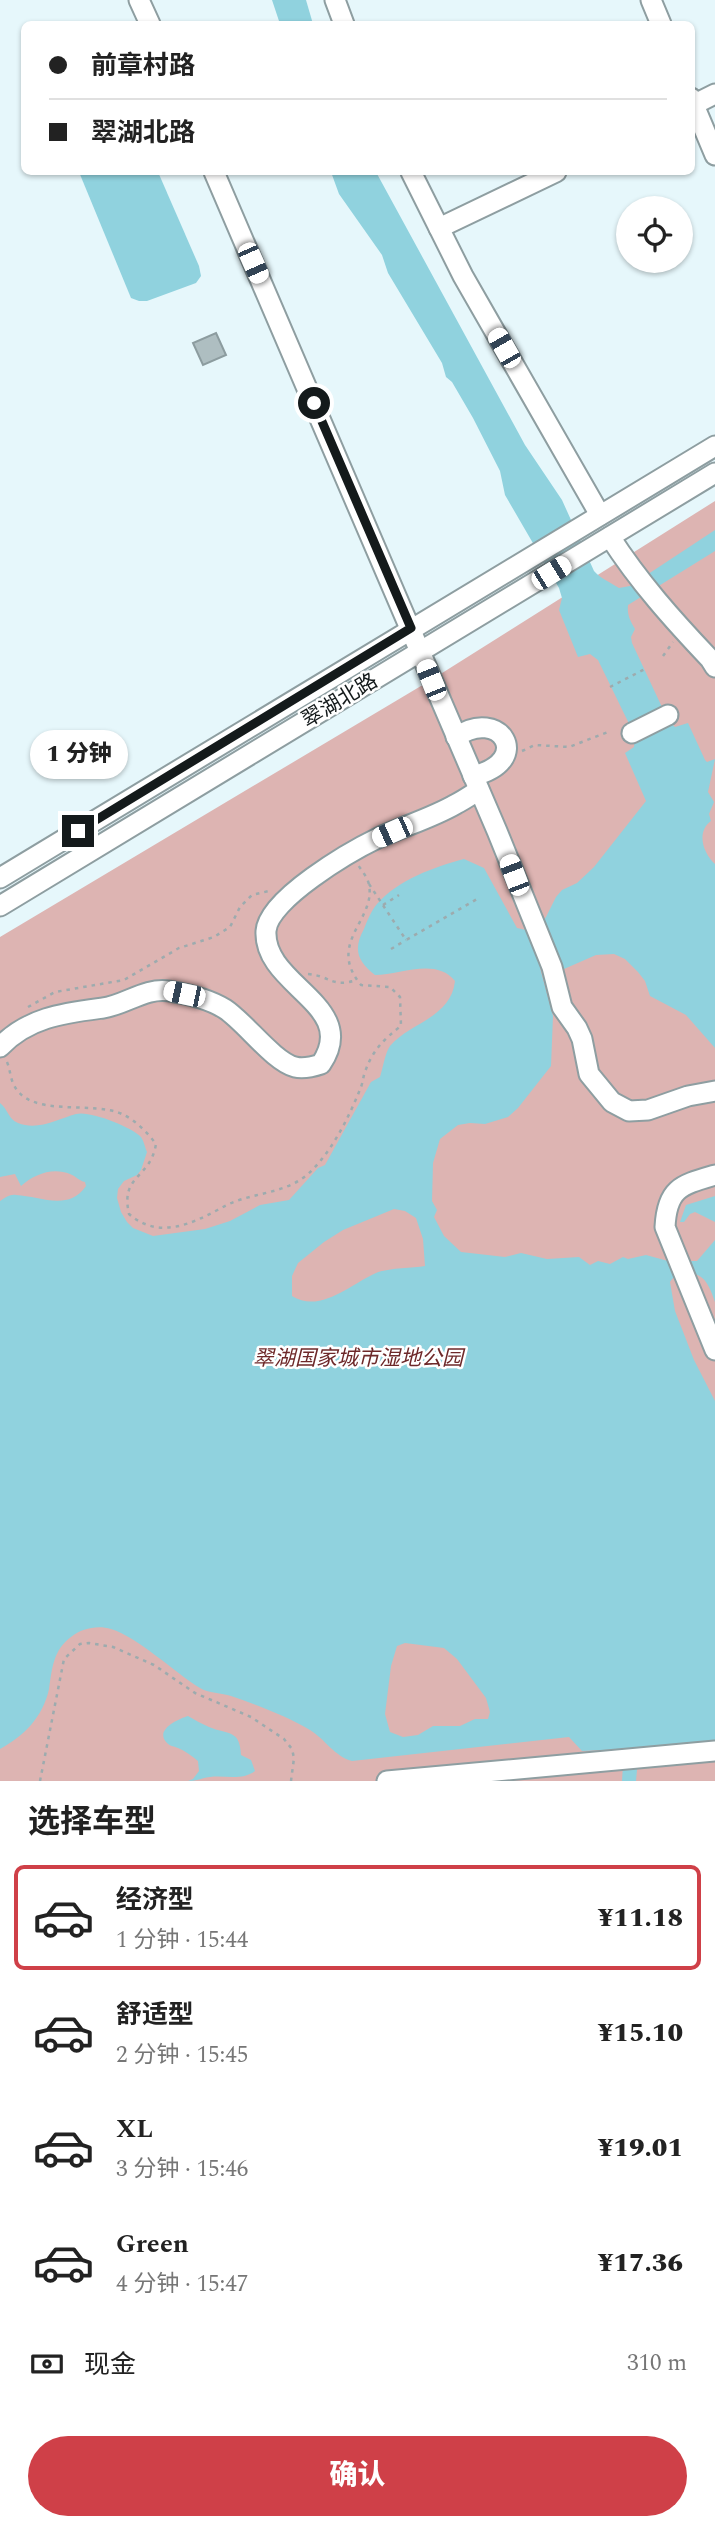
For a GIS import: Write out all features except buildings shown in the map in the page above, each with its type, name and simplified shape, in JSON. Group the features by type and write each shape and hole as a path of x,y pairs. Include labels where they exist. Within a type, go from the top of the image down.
{"street":[{"path":"139,0 149,21"},
{"path":"335,0 343,21"},
{"path":"651,0 660,21"},
{"path":"695,102 715,94"},
{"path":"695,110 715,155"},
{"path":"215,175 476,783 552,967 562,1007 582,1039 589,1074 612,1102 629,1111 639,1111 715,1091"},
{"path":"412,175 463,276 600,515"},
{"path":"439,228 550,175"},
{"name":"翠湖北路","path":"0,878 715,446"},
{"name":"翠湖北路","path":"0,906 715,473"},
{"path":"610,537 658,603 715,667"},
{"path":"632,733 668,715"},
{"path":"0,1047 41,1019 105,1008 165,990 211,1002 225,1009 279,1059 293,1067 308,1068 321,1064 331,1045 326,1021 320,1008 309,996 297,989 272,960 266,932 269,920 293,893 310,879 351,853 375,839 455,805 476,783 500,765 505,755 506,745 502,736 488,727 472,727 456,737"},
{"path":"715,1175 687,1183 672,1194 666,1206 665,1227 715,1350"},
{"path":"387,1781 715,1751"}],"path":[{"path":"610,687 645,669"},
{"path":"505,755 535,746 569,747 608,732"},
{"path":"351,853 406,940"},
{"path":"0,1054 12,1073 13,1083 32,1102 60,1107 106,1109 125,1115 148,1134 156,1144 154,1158 128,1187 126,1199 129,1214 149,1227 180,1226 241,1199 295,1184 319,1161 336,1137 357,1095 371,1056 384,1039 401,1026 401,1001 395,992 390,987 361,985 351,966 349,943 368,903 369,884"},
{"path":"23,1010 55,992 124,980 179,948 214,937 230,927 240,907 251,895 271,891 293,893"},
{"path":"383,905 399,895"},
{"path":"391,948 477,899"},
{"path":"288,977 314,974 335,984 357,980"},
{"path":"40,1781 64,1659 80,1644 96,1643 113,1647 154,1665 195,1693 251,1717 284,1739 292,1749 294,1758 290,1781"}],"green space":[{"name":"翠湖国家城市湿地公园","path":"715,501 715,1781 0,1781 0,937 431,680"}],"water":[{"path":"272,0 306,0 312,21 279,21"},
{"path":"80,175 159,175 199,266 201,276 196,283 147,301 131,298"},
{"path":"332,175 378,175 525,445 562,500 597,574 619,588 630,586 715,530 715,551 628,605 628,609 635,629 631,637 632,643 668,720 675,727 688,723 705,760 707,762 715,759 708,792 714,802 709,814 711,821 704,831 703,842 707,854 715,864 715,1048 686,1015 650,996 645,981 625,959 614,954 596,955 564,969 558,960 544,962 540,968 553,1016 551,1066 508,1117 485,1124 458,1125 440,1139 433,1163 432,1201 437,1210 434,1217 444,1236 461,1252 505,1257 521,1253 547,1259 579,1257 590,1265 598,1261 610,1264 623,1257 628,1259 646,1255 668,1261 697,1261 715,1240 715,1302 708,1285 701,1277 679,1275 670,1282 675,1311 694,1360 715,1401 715,1743 639,1748 636,1781 622,1781 624,1749 582,1751 569,1737 352,1761 301,1725 241,1699 203,1690 133,1639 101,1627 80,1631 60,1648 54,1660 46,1699 37,1717 24,1732 0,1749 0,1201 14,1195 62,1201 79,1194 86,1186 85,1182 72,1175 57,1171 38,1175 21,1186 15,1174 0,1177 0,1103 12,1119 25,1125 40,1125 82,1113 110,1120 141,1137 147,1152 141,1170 124,1181 118,1189 117,1198 127,1222 133,1228 153,1236 205,1229 230,1221 260,1205 289,1200 318,1168 325,1165 371,1082 380,1077 390,1046 438,1012 452,993 455,981 438,970 417,969 375,975 364,965 359,954 359,943 369,916 377,904 406,881 429,870 464,859 484,868 517,928 531,931 546,917 562,890 577,883 594,867 646,801 625,753 634,747 635,736 598,660 590,654 578,657 559,610 562,598 559,588 505,495 500,471 473,418 452,382 446,377 442,363 388,273 382,255 339,194","holes":["394,1209 405,1211 416,1218 423,1239 425,1266 381,1271 324,1300 303,1301 292,1296 292,1276 298,1263 324,1242 343,1230","405,1643 444,1648 457,1659 486,1698 490,1712 488,1719 475,1719 460,1726 433,1726 418,1735 403,1737 390,1732 385,1714 391,1666 397,1646"]},
{"path":"715,1196 715,1222 695,1212 684,1222 680,1222 686,1205"},
{"path":"188,1716 209,1727 232,1734 238,1741 241,1755 251,1760 255,1771 239,1777 210,1777 188,1781 199,1771 198,1761 168,1744 163,1734 169,1726"}],"route":[{"path":"78,831 411,628 314,403"}]}
